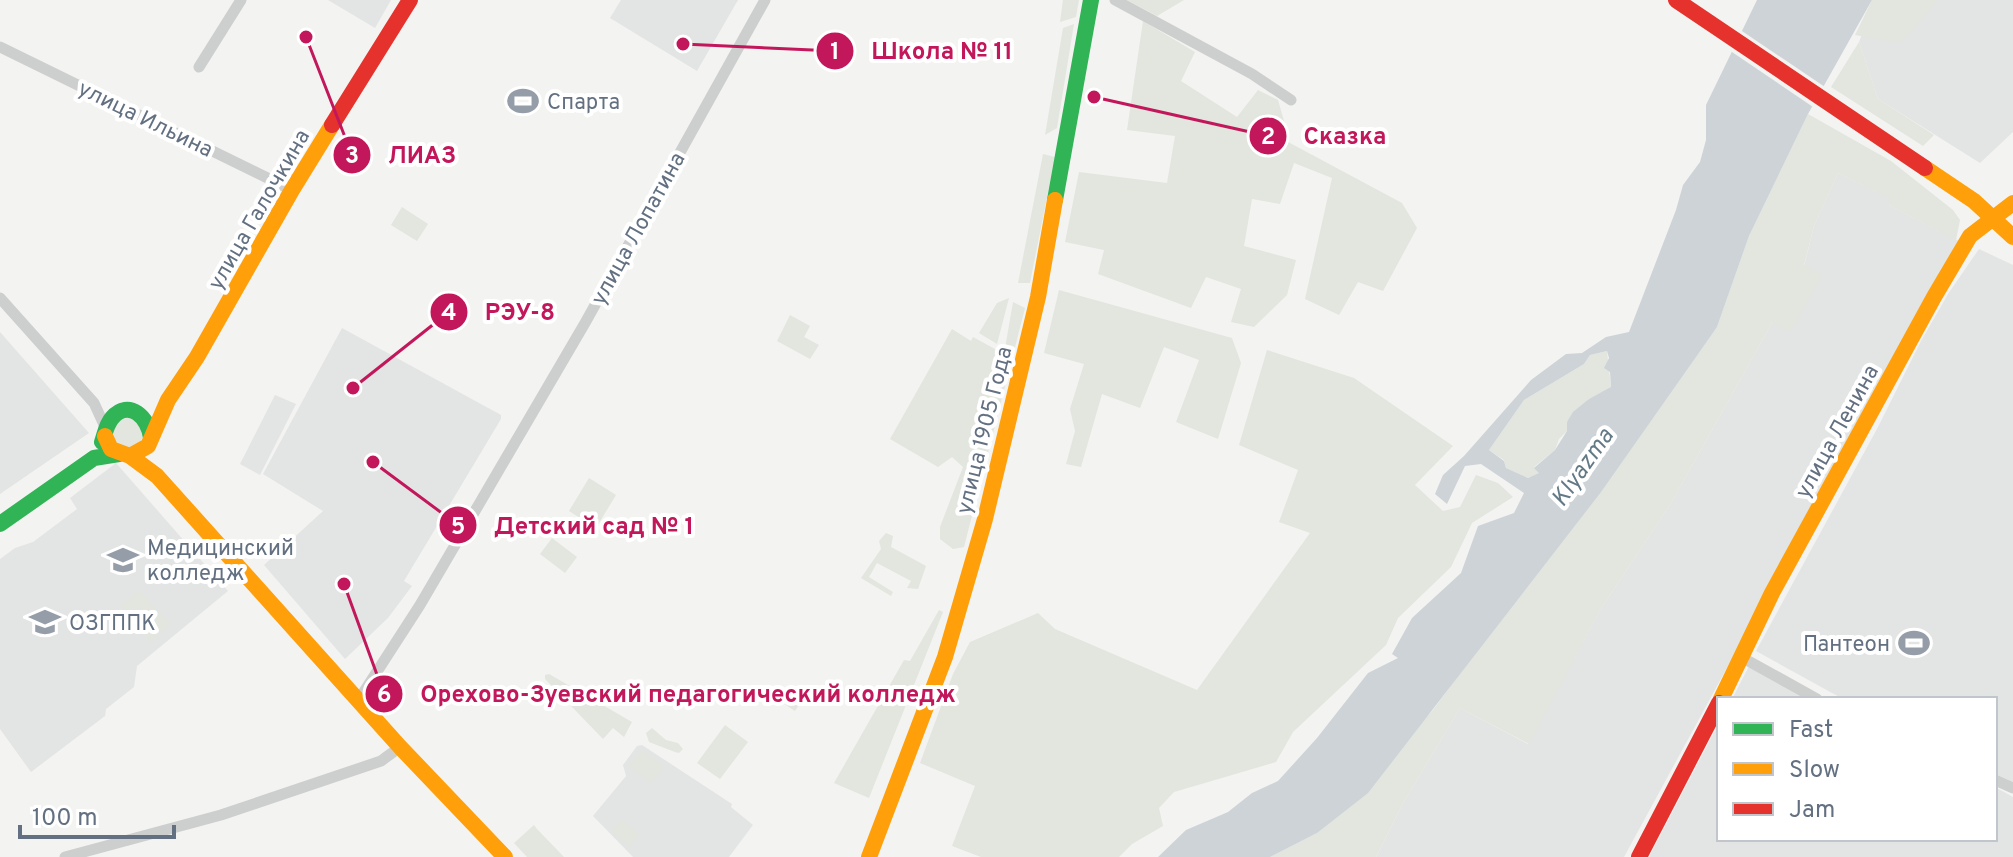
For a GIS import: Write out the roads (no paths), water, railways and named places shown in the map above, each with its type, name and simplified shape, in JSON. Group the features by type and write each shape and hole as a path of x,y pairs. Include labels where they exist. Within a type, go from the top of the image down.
{"street":[{"path":"199,67 241,0"},
{"name":"улица Галочкина","path":"149,442 168,400 197,357 292,190 410,0"},
{"name":"улица Лопатина","path":"358,701 420,605 585,323 765,0"},
{"name":"улица 1905 Года","path":"869,857 945,657 977,548 1038,297 1091,0"},
{"path":"1115,0 1241,68 1291,100"},
{"path":"1676,0 1974,201 2013,237"},
{"name":"улица Ильина","path":"0,47 292,190"},
{"name":"улица Ленина","path":"1722,697 1772,593 1934,297 1970,236 2013,203"},
{"path":"0,298 94,403 111,449 157,476 400,747 505,857"},
{"path":"0,524 94,458 106,433 126,411 168,400"},
{"path":"94,403 148,420 151,428 149,442 157,476"},
{"path":"94,458 124,455 149,442"},
{"path":"1743,658 1813,697"},
{"name":"улица Ленина","path":"1639,857 1717,707"},
{"path":"65,857 221,815 381,761 400,747"}],"water":[{"name":"Klyazma","path":"1757,0 1872,0 1808,114 1749,236 1717,327 1601,492 1368,793 1317,833 1270,857 1158,857 1186,830 1228,812 1252,793 1278,781 1317,738 1368,673 1398,658 1392,654 1412,618 1461,573 1478,526 1514,513 1524,493 1481,464 1465,466 1447,504 1435,494 1443,475 1464,456 1531,380 1566,354 1582,353 1606,337 1629,332 1683,185 1700,162 1706,140 1706,105","holes":["1607,351 1609,358 1604,368 1610,372 1611,387 1573,412 1567,422 1567,431 1555,450 1534,468 1539,473 1528,478 1506,468 1504,461 1489,450 1524,400 1584,364 1590,355"]}],"place":[{"name":"ЛИАЗ","path":"306,37"},
{"name":"Школа № 11","path":"683,44"},
{"name":"Сказка","path":"1094,97"},
{"name":"Спарта","path":"523,101"},
{"name":"РЭУ-8","path":"353,388"},
{"name":"Детский сад № 1","path":"373,462"},
{"name":"Медицинский колледж","path":"123,560"},
{"name":"Орехово-Зуевский педагогический колледж","path":"344,584"},
{"name":"ОЗГППК","path":"45,622"},
{"name":"Пантеон","path":"1914,643"}]}
